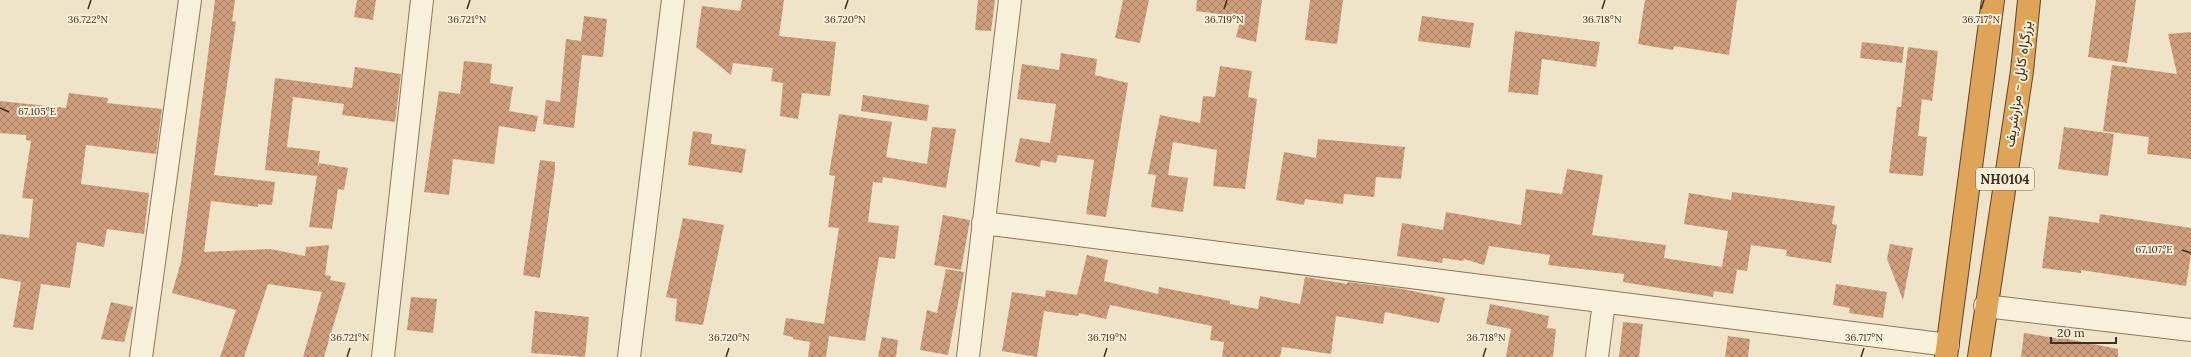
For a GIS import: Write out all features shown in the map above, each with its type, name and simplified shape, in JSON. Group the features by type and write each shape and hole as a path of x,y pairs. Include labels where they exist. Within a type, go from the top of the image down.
{"highway":[{"name":"NH0104","path":"1947,351 1993,0"},
{"name":"بزرگراه کابل - مزارشریف","path":"1979,357 1985,306 2022,71 2029,0"}],"street":[{"path":"141,357 190,0"},
{"path":"383,357 422,0"},
{"path":"629,357 673,0"},
{"path":"968,357 1010,0"},
{"path":"983,223 1604,302 1947,351"},
{"path":"1597,357 1604,302"},
{"path":"1985,306 2191,330"}],"building":[{"path":"215,0 235,0 232,21 236,22 214,175 275,182 272,205 258,204 258,207 211,201 204,252 270,249 305,256 306,247 329,245 325,275 331,276 330,280 346,283 324,357 303,357 322,292 268,284 244,357 220,357 236,310 172,293 181,262"},
{"path":"357,0 376,0 373,20 354,17"},
{"path":"742,0 784,0 779,36 836,42 830,96 802,93 798,119 780,116 783,83 771,81 773,68 733,63 731,75 696,47 702,6 740,11"},
{"path":"978,0 995,0 991,31 975,30"},
{"path":"1123,0 1149,0 1140,43 1115,38"},
{"path":"1197,0 1262,0 1256,42 1236,37 1241,17 1196,11"},
{"path":"1310,0 1343,0 1337,44 1305,40"},
{"path":"1645,0 1737,0 1729,55 1674,46 1673,50 1638,44"},
{"path":"2096,0 2136,0 2127,63 2088,57"},
{"path":"584,16 607,19 603,57 582,55 574,128 543,124 546,100 560,102 566,39 581,41"},
{"path":"1422,16 1474,23 1470,48 1418,41"},
{"path":"1515,31 1600,42 1596,67 1542,59 1538,95 1508,92"},
{"path":"2191,32 2191,159 2147,154 2149,137 2103,131 2112,65 2177,74 2168,34"},
{"path":"1862,42 1904,47 1902,63 1860,58"},
{"path":"1908,47 1938,51 1932,101 1922,99 1918,136 1927,137 1923,176 1889,173 1897,107 1901,107"},
{"path":"1061,53 1097,59 1095,75 1128,83 1106,217 1086,214 1094,160 1058,155 1056,163 1041,160 1040,167 1015,162 1020,138 1050,143 1056,104 1017,99 1022,64 1059,70"},
{"path":"464,61 492,64 490,83 513,87 509,111 538,116 535,132 499,126 494,164 453,159 449,195 424,192 439,91 460,94"},
{"path":"1220,66 1252,71 1248,97 1257,99 1245,189 1213,186 1217,150 1173,142 1168,175 1188,178 1183,212 1151,207 1156,175 1148,174 1160,115 1200,123 1203,96 1215,97"},
{"path":"355,67 401,74 395,122 342,115 344,104 293,97 287,147 320,151 317,172 319,163 348,168 344,190 338,189 332,229 309,227 317,176 265,170 275,78 352,88"},
{"path":"69,93 108,98 107,103 162,109 156,154 86,145 81,184 149,193 144,234 107,229 104,247 77,242 70,288 41,284 33,330 13,327 21,282 0,278 0,234 29,238 33,199 22,198 31,141 26,140 26,135 0,133 0,101 66,108"},
{"path":"863,95 929,105 927,121 861,111"},
{"path":"839,114 892,122 886,157 927,164 932,127 956,129 946,188 883,177 882,183 873,182 868,222 899,226 895,259 879,257 865,341 829,336 826,357 808,357 810,342 793,339 793,337 783,335 786,318 824,324 839,228 828,227 835,176 829,175"},
{"path":"2064,127 2114,134 2108,176 2058,169"},
{"path":"693,131 712,134 711,144 746,149 742,173 688,165"},
{"path":"1318,139 1405,147 1401,179 1376,177 1374,197 1344,194 1343,204 1305,199 1304,205 1276,200 1284,152 1316,158"},
{"path":"540,160 555,162 555,169 540,278 523,275"},
{"path":"1567,169 1603,175 1592,235 1666,245 1664,258 1722,267 1728,231 1684,224 1689,193 1731,200 1732,192 1835,206 1832,224 1837,225 1831,263 1786,256 1787,250 1751,245 1747,271 1725,268 1737,270 1733,294 1714,291 1713,297 1623,282 1624,274 1548,265 1550,255 1489,246 1484,265 1464,259 1463,261 1443,258 1442,263 1397,256 1402,223 1443,230 1446,212 1521,225 1526,189 1562,194"},
{"path":"2100,214 2191,228 2191,254 2186,286 2081,270 2081,273 2042,268 2049,216 2099,223"},
{"path":"943,215 970,220 961,270 934,265"},
{"path":"683,218 724,225 703,325 675,321 677,299 666,297"},
{"path":"1890,244 1913,248 1903,300 1887,259"},
{"path":"1087,255 1108,260 1104,281 1158,294 1159,287 1230,301 1230,304 1258,309 1260,296 1300,304 1305,277 1347,284 1348,282 1403,289 1445,298 1439,323 1385,312 1383,324 1336,316 1331,354 1282,347 1280,357 1222,357 1224,342 1210,340 1212,326 1110,305 1106,319 1079,313 1078,316 1044,311 1037,357 1002,351 1012,292 1045,297 1046,290 1077,295"},
{"path":"946,269 964,272 948,355 920,350 927,310 937,313"},
{"path":"1836,284 1887,292 1883,318 1849,313 1850,308 1833,305"},
{"path":"411,297 437,299 433,333 407,330"},
{"path":"111,302 133,307 124,342 101,339"},
{"path":"1490,304 1549,316 1547,328 1556,329 1553,357 1506,357 1511,329 1486,324"},
{"path":"535,311 589,317 585,357 531,353"},
{"path":"1623,322 1643,324 1639,357 1619,357"},
{"path":"2024,333 2062,338 2118,349 2118,357 2021,357"},
{"path":"1728,336 1750,339 1748,357 1725,357"},
{"path":"882,337 898,340 896,357 878,357"}]}
